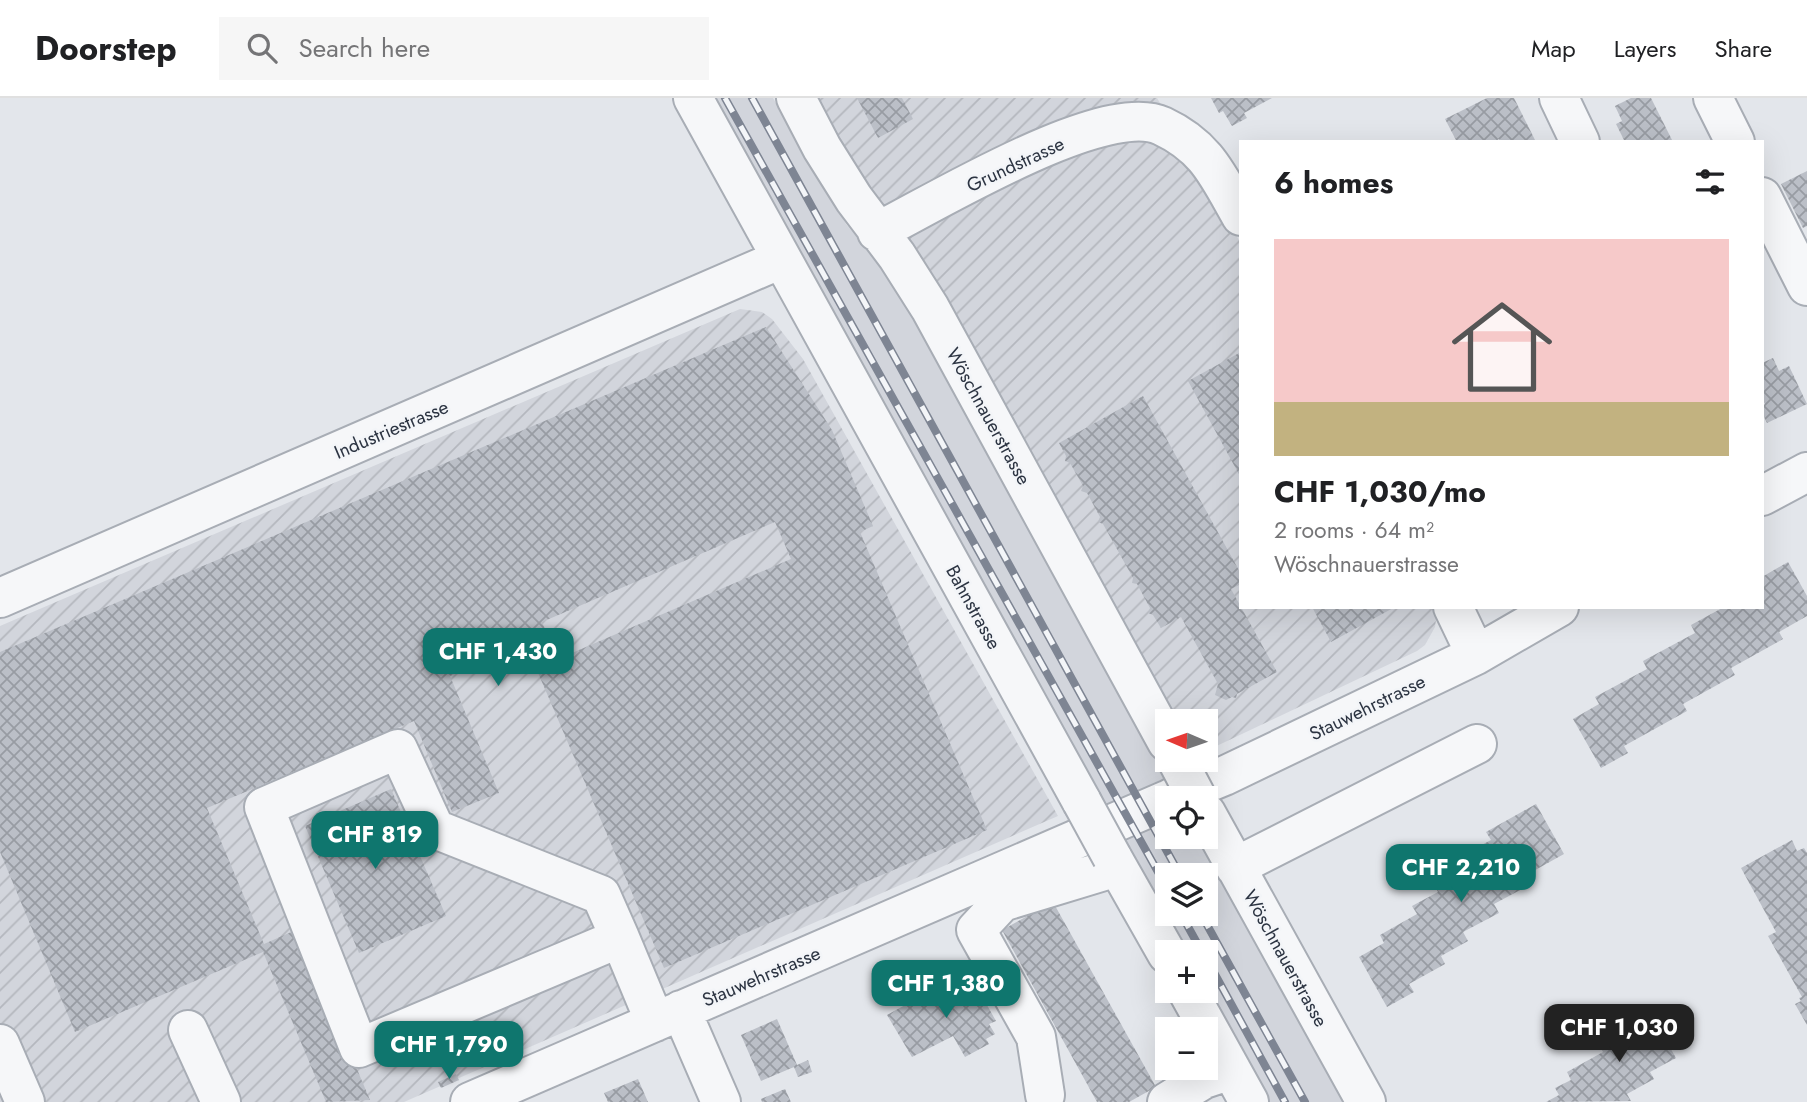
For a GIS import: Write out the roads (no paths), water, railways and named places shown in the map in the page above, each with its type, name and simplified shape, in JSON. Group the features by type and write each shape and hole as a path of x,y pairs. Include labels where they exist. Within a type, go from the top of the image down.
{"street":[{"name":"Bahnstrasse","path":"693,98 1159,940"},
{"name":"Wöschnauerstrasse","path":"796,98 822,149 930,308 1155,720"},
{"path":"1559,98 1579,140"},
{"path":"1713,98 1734,140"},
{"name":"Grundstrasse","path":"877,232 1009,163 1091,129 1141,120 1154,111 1208,159 1239,213"},
{"path":"1764,201 1807,286"},
{"name":"Industriestrasse","path":"0,598 781,259"},
{"path":"1453,609 1476,654"},
{"name":"Stauwehrstrasse","path":"1200,786 1476,654 1555,609"},
{"path":"1235,867 1477,744"},
{"path":"620,938 359,1048 264,807 398,749 435,829 601,895 620,938 721,1102"},
{"name":"Stauwehrstrasse","path":"470,1102 1155,805"},
{"name":"Wöschnauerstrasse","path":"1218,836 1366,1102"},
{"path":"1045,1095 1036,1037 976,930 1002,902 1115,862"},
{"path":"1194,1003 1240,1086"},
{"path":"188,1030 221,1102"},
{"path":"0,1044 25,1102"},
{"path":"1167,1102 1204,1079 1240,1086"}],"railway":[{"path":"725,98 1155,867"},
{"path":"752,98 1173,863"},
{"path":"1188,926 1195,940"},
{"path":"1208,926 1305,1102"},
{"path":"1218,980 1285,1102"}]}
